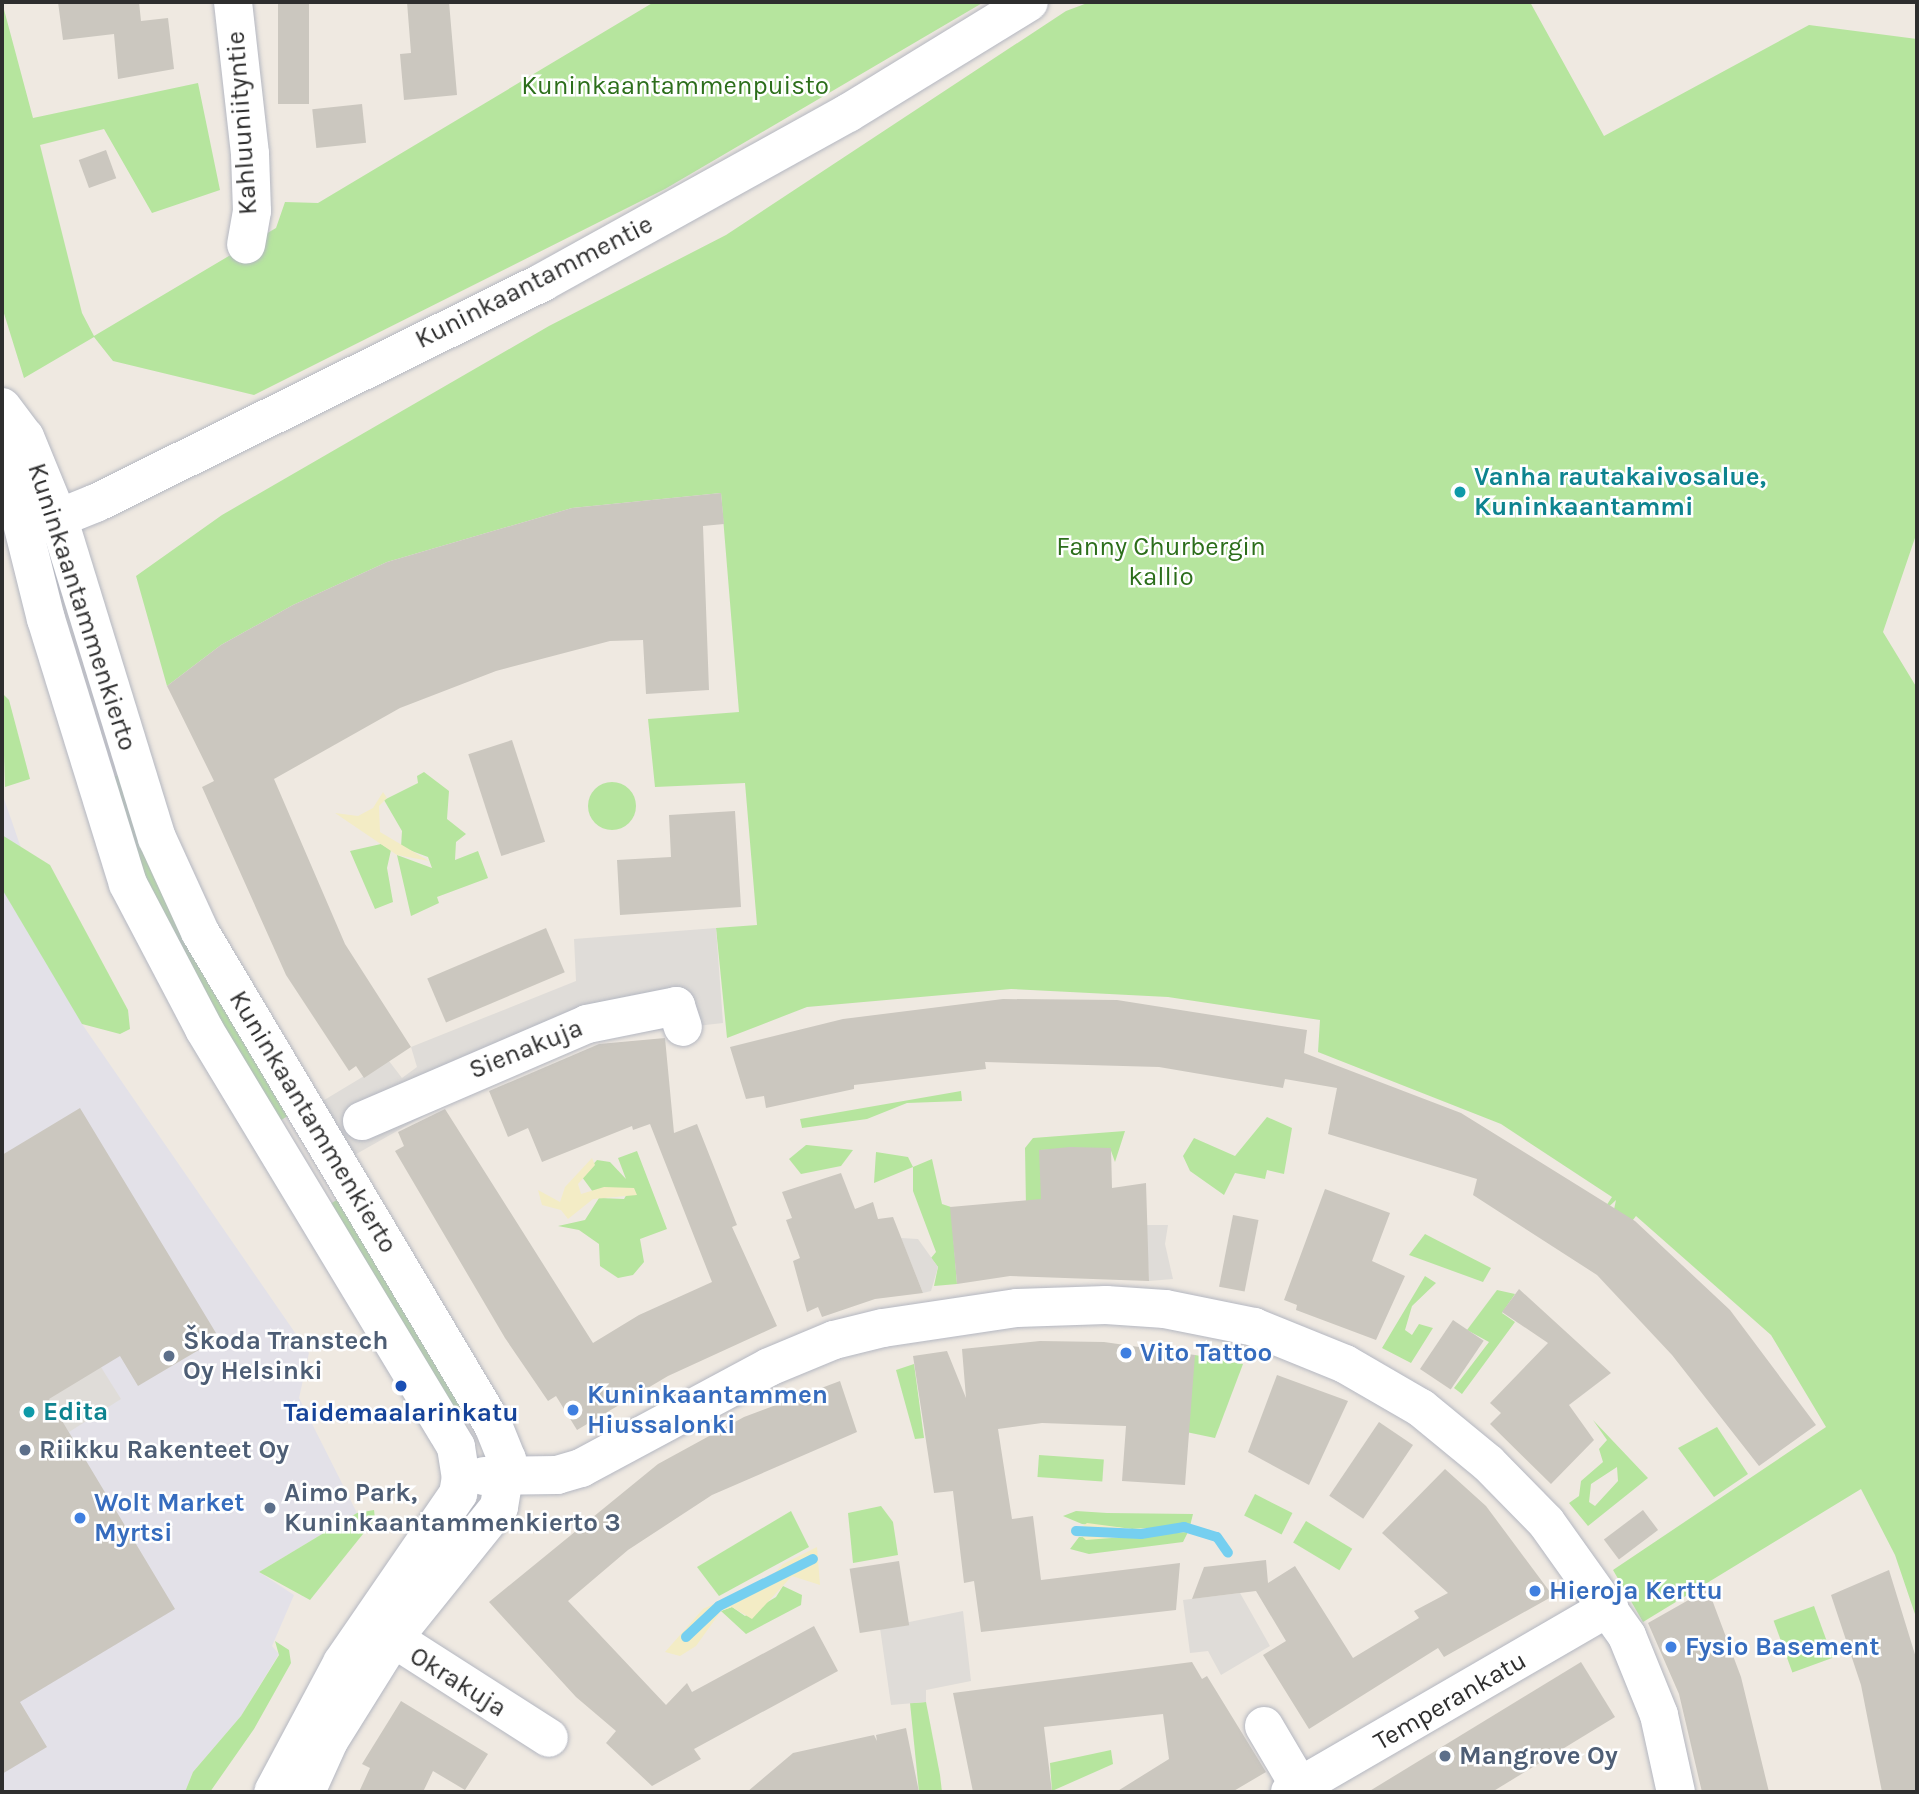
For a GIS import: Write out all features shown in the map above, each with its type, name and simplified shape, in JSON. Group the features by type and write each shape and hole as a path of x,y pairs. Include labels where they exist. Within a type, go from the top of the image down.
{"street":[{"name":"Kahluuniityntie","path":"233,2 250,154 252,211 246,244"},
{"name":"Kuninkaantammentie","path":"22,532 59,520 543,282 848,113 1029,2"},
{"name":"Kuninkaantammenkierto","path":"2,407 24,437 59,520 157,838 200,932 503,1444 509,1474"},
{"name":"Kuninkaantammenkierto","path":"2,420 22,532 115,852 160,952 452,1440 461,1477"},
{"name":"Sienakuja","path":"362,1121 587,1024 676,1006 683,1027"},
{"path":"306,1792 381,1631 447,1514 461,1477 557,1475 581,1468 723,1389 849,1336 1017,1308 1165,1309 1254,1327 1311,1348 1421,1408 1488,1463 1546,1522 1609,1607 1645,1675 1676,1792"},
{"path":"273,1792 381,1631 496,1513 509,1474"},
{"name":"Temperankatu","path":"1295,1790 1609,1607"},
{"name":"Okrakuja","path":"381,1631 549,1738"},
{"path":"1264,1726 1295,1790"}],"shaded area":[{"path":"2,793 82,1024 309,1353 299,1398 357,1513 259,1572 294,1595 272,1646 279,1654 241,1716 193,1772 185,1792 2,1792"},
{"path":"716,928 723,1023 609,1036 459,1096 351,1157 316,1105 389,1061 402,1078 417,1067 411,1047 576,981 574,939"},
{"path":"1146,1225 1168,1225 1165,1244 1173,1279 1149,1281"},
{"path":"901,1238 918,1239 938,1267 931,1291 923,1293"},
{"path":"94,1356 121,1399 69,1432 36,1380"},
{"path":"1240,1593 1270,1646 1221,1675 1208,1651 1190,1653 1183,1600"},
{"path":"963,1611 971,1681 926,1690 926,1702 891,1705 880,1628"}],"green space":[{"name":"Kuninkaantammenpuisto","path":"2,2 33,118 198,83 220,190 152,213 104,129 40,145 82,313 94,336 276,228 285,202 318,203 654,2 984,2 665,189 254,395 113,361 94,337 24,378 2,307"},
{"name":"Fanny Churbergin kallio","path":"1090,2 1530,2 1604,136 1809,25 1917,39 1917,532 1883,632 1917,688 1917,1620 1895,1555 1861,1489 1643,1622 1613,1570 1826,1427 1771,1335 1636,1216 1604,1257 1616,1200 1600,1215 1612,1197 1501,1124 1318,1052 1320,1020 1168,997 1011,989 807,1007 727,1038 716,928 757,925 745,783 655,787 648,719 739,712 721,493 572,508 387,562 293,605 221,645 167,686 136,576 222,515 549,326 726,235 1066,11"},
{"path":"2,693 9,700 30,779 5,787"},
{"path":"424,772 449,791 447,819 466,834 456,842 455,860 478,851 488,878 437,897 439,903 411,916 397,855 432,868 428,857 401,847 402,831 384,800 418,783 417,776"},
{"path":"127,773 294,1112 278,1122 153,909 108,778"},
{"path":"612,782 629,789 636,806 629,823 612,830 595,823 588,806 595,789"},
{"path":"2,835 50,865 128,1010 130,1029 120,1034 82,1024 2,889"},
{"path":"381,844 391,850 387,868 393,902 375,909 350,851"},
{"path":"961,1091 962,1101 907,1103 867,1119 802,1128 800,1119"},
{"path":"1267,1117 1292,1128 1284,1174 1267,1170 1265,1179 1235,1173 1224,1195 1190,1171 1183,1156 1194,1138 1235,1156"},
{"path":"1125,1131 1115,1162 1110,1148 1040,1150 1042,1209 1026,1207 1025,1148 1033,1138"},
{"path":"806,1145 853,1150 841,1166 801,1174 789,1159"},
{"path":"637,1151 667,1229 640,1239 644,1262 633,1275 618,1278 600,1266 599,1244 579,1230 558,1226 585,1220 599,1198 624,1199 630,1189 593,1192 582,1177 597,1160 610,1162 626,1179 618,1158"},
{"path":"876,1152 908,1157 913,1167 874,1183"},
{"path":"932,1159 942,1204 951,1207 957,1284 934,1286 938,1267 931,1258 936,1252 913,1191 913,1167"},
{"path":"345,1195 474,1410 457,1420 328,1205"},
{"path":"1425,1234 1491,1268 1483,1282 1409,1255"},
{"path":"1425,1276 1436,1283 1412,1306 1405,1330 1412,1335 1419,1324 1433,1328 1411,1363 1382,1348"},
{"path":"1497,1290 1515,1294 1502,1313 1515,1322 1462,1394 1454,1388 1489,1342 1467,1330"},
{"path":"1195,1355 1243,1364 1215,1438 1167,1428"},
{"path":"914,1364 924,1438 915,1439 896,1370"},
{"path":"1593,1420 1648,1478 1588,1526 1569,1503 1579,1496 1581,1481 1603,1462 1599,1449 1607,1440","holes":["1617,1467 1618,1481 1595,1506 1589,1502 1591,1484"]},
{"path":"1717,1427 1748,1474 1714,1497 1678,1448"},
{"path":"1039,1455 1104,1460 1102,1481 1037,1477"},
{"path":"1255,1494 1292,1513 1282,1534 1244,1515"},
{"path":"881,1506 893,1522 898,1555 853,1563 848,1513"},
{"path":"374,1510 375,1519 310,1600 259,1572 357,1513"},
{"path":"791,1511 809,1547 719,1596 697,1567"},
{"path":"1076,1511 1193,1514 1190,1526 1132,1529 1082,1524 1063,1516"},
{"path":"1306,1521 1352,1549 1339,1570 1293,1542"},
{"path":"1173,1530 1188,1532 1183,1542 1089,1554 1070,1549 1079,1537 1137,1538"},
{"path":"783,1586 802,1595 801,1605 746,1634 721,1611 732,1607 745,1616 776,1597"},
{"path":"1814,1606 1833,1658 1792,1672 1774,1621"},
{"path":"275,1641 289,1650 291,1663 254,1729 210,1792 185,1792 193,1772 241,1716 279,1655"},
{"path":"926,1702 942,1792 919,1792 910,1703"},
{"path":"1111,1750 1113,1764 1052,1791 1050,1763"}],"sand":[{"path":"383,792 387,798 379,806 380,832 429,861 397,855 335,813 358,816 373,808"},
{"path":"592,1158 595,1165 578,1184 581,1194 604,1187 634,1188 637,1195 593,1199 568,1219 561,1210 542,1205 538,1190 560,1202 565,1187"},
{"path":"1087,1523 1132,1529 1190,1526 1188,1532 1086,1540 1076,1531"},
{"path":"817,1547 820,1585 792,1576 752,1619 732,1607 721,1611 696,1646 680,1656 665,1652 703,1609 771,1577 783,1564"}],"building":[{"path":"58,2 139,2 141,21 168,18 174,69 118,79 114,34 63,40"},
{"path":"278,2 309,2 309,104 278,104"},
{"path":"407,2 449,2 457,95 404,100 400,54 411,53"},
{"path":"362,104 366,143 316,148 312,109"},
{"path":"106,150 116,178 89,188 79,160"},
{"path":"721,493 724,524 703,526 709,690 646,694 643,640 610,641 496,671 400,708 274,779 345,944 411,1047 364,1078 356,1066 349,1071 286,975 202,787 214,781 167,686 221,645 293,605 387,562 572,508"},
{"path":"512,740 545,842 501,856 468,754"},
{"path":"735,811 741,907 620,915 617,860 671,857 669,815"},
{"path":"546,928 565,972 446,1023 427,978"},
{"path":"1003,999 1117,1000 1307,1030 1304,1053 1461,1113 1635,1221 1730,1310 1816,1425 1759,1466 1672,1355 1597,1275 1473,1195 1477,1179 1328,1134 1337,1088 1285,1079 1283,1088 1159,1067 985,1062 986,1069 854,1085 854,1089 766,1108 764,1096 746,1099 730,1047 843,1019"},
{"path":"665,1038 674,1133 697,1124 737,1225 732,1227 777,1326 668,1376 577,1430 556,1396 548,1401 505,1338 395,1151 404,1146 398,1132 445,1109 593,1343 639,1315 712,1282 650,1124 633,1130 632,1126 542,1162 528,1128 508,1137 489,1091 599,1044"},
{"name":"Edita","path":"80,1108 219,1338 138,1386 120,1356 49,1399 175,1609 20,1702 47,1747 2,1774 2,1155"},
{"path":"1070,1147 1111,1148 1112,1188 1146,1183 1149,1281 1010,1276 957,1284 950,1207 1041,1199 1039,1150"},
{"path":"841,1173 855,1209 873,1202 878,1219 893,1217 923,1293 875,1299 822,1317 818,1307 807,1312 793,1261 800,1258 786,1220 792,1218 782,1192"},
{"path":"1325,1189 1390,1213 1372,1261 1405,1276 1376,1340 1296,1310 1297,1305 1284,1300"},
{"path":"1233,1215 1259,1220 1245,1292 1219,1287"},
{"path":"1519,1289 1611,1373 1569,1405 1594,1440 1551,1484 1490,1424 1501,1413 1490,1403 1548,1343 1502,1312"},
{"path":"1453,1320 1484,1341 1451,1390 1420,1369"},
{"path":"1040,1341 1104,1342 1195,1355 1185,1485 1122,1481 1126,1426 1042,1423 998,1429 1012,1519 1033,1516 1041,1580 1180,1563 1176,1610 981,1632 974,1581 964,1583 953,1491 934,1493 913,1356 947,1351 966,1398 962,1349"},
{"path":"1277,1375 1348,1401 1309,1485 1248,1452"},
{"path":"840,1381 857,1432 712,1495 628,1550 568,1601 666,1705 687,1683 692,1692 814,1626 838,1671 694,1749 701,1759 652,1786 606,1743 616,1731 576,1697 489,1602 658,1464 744,1417"},
{"path":"1379,1422 1413,1445 1363,1519 1329,1496"},
{"path":"1445,1469 1486,1506 1553,1596 1444,1657 1438,1648 1309,1729 1263,1655 1286,1641 1256,1591 1192,1599 1204,1567 1266,1560 1268,1583 1295,1566 1353,1658 1419,1618 1414,1611 1448,1593 1382,1533"},
{"path":"1643,1510 1658,1530 1619,1559 1604,1539"},
{"path":"899,1561 909,1625 860,1633 850,1569"},
{"path":"1889,1570 1917,1661 1917,1792 1882,1792 1861,1685 1831,1595"},
{"path":"1708,1589 1741,1677 1769,1792 1702,1792 1679,1694 1648,1623"},
{"path":"1192,1662 1202,1679 1207,1676 1266,1772 1232,1792 1116,1792 1169,1759 1163,1714 1044,1727 1052,1792 973,1792 953,1693"},
{"path":"1581,1662 1615,1717 1492,1792 1368,1792"},
{"path":"401,1701 488,1754 465,1790 433,1771 423,1792 359,1792 370,1768 362,1764"},
{"path":"906,1728 919,1792 747,1792 793,1753 874,1735 877,1741 876,1735"}],"waterway":[{"path":"1076,1531 1141,1534 1184,1527 1217,1537 1228,1553"},
{"path":"686,1637 719,1606 813,1559"}],"place":[{"name":"Vanha rautakaivosalue, Kuninkaantammi","path":"1460,492"},
{"name":"Vito Tattoo","path":"1126,1353"},
{"name":"Škoda Transtech Oy Helsinki","path":"169,1356"},
{"name":"Taidemaalarinkatu","path":"401,1386"},
{"name":"Kuninkaantammen Hiussalonki","path":"573,1410"},
{"name":"Edita","path":"29,1412"},
{"name":"Riikku Rakenteet Oy","path":"25,1450"},
{"name":"Aimo Park, Kuninkaantammenkierto 3","path":"270,1508"},
{"name":"Wolt Market Myrtsi","path":"80,1518"},
{"name":"Hieroja Kerttu","path":"1535,1591"},
{"name":"Fysio Basement","path":"1671,1647"},
{"name":"Mangrove Oy","path":"1445,1756"}]}
